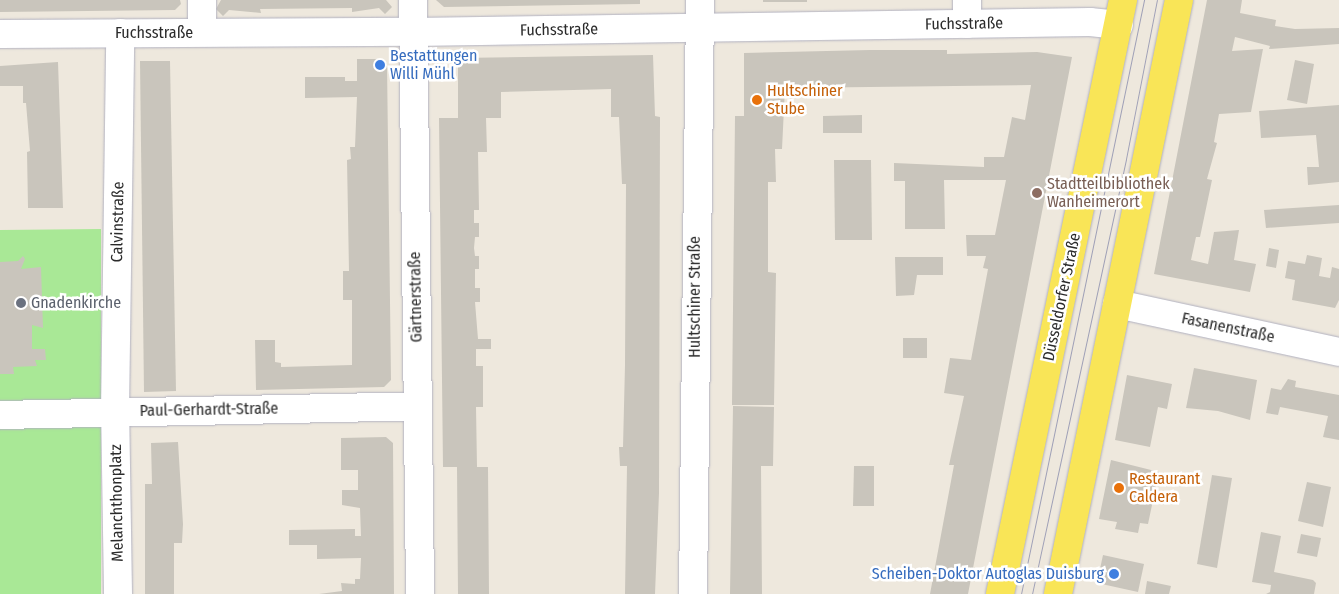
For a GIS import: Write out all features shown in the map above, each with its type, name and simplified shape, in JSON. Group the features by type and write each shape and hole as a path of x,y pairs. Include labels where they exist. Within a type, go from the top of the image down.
{"main road":[{"path":"1058,594 1178,0"},
{"name":"Düsseldorfer Straße","path":"1000,594 1121,12"}],"street":[{"path":"202,0 202,32"},
{"name":"Gärtnerstraße","path":"413,0 420,594"},
{"name":"Hultschiner Straße","path":"693,594 698,28 700,0"},
{"name":"Fuchsstraße","path":"0,34 413,32 698,28 967,12 1121,12"},
{"name":"Calvinstraße","path":"115,412 120,33"},
{"name":"Fasanenstraße","path":"1117,304 1339,352"},
{"name":"Paul-Gerhardt-Straße","path":"0,415 417,406"},
{"name":"Melanchthonplatz","path":"115,412 118,594"}],"green space":[{"path":"101,229 101,594 0,594 0,230"}],"building":[{"path":"0,0 180,0 181,4 175,10 0,12"},
{"path":"221,0 386,0 392,7 385,14 379,8 352,12 352,8 260,9 261,13 229,10 223,16 216,9"},
{"path":"436,0 640,0 640,4 444,7"},
{"path":"763,0 807,0 807,2 763,2"},
{"path":"1207,0 1242,0 1240,13 1276,20 1275,26 1295,29 1339,28 1339,44 1269,49 1270,46 1235,37 1232,51 1263,49 1251,112 1219,114 1214,142 1217,143 1207,179 1212,180 1200,237 1196,237 1191,260 1208,264 1214,232 1239,230 1234,260 1256,264 1250,292 1154,274"},
{"path":"947,50 947,54 1037,52 1072,57 968,594 930,594 954,465 949,465 964,396 944,393 950,358 971,360 988,269 983,268 986,256 967,256 966,235 995,235 1006,180 944,180 945,229 905,229 905,181 894,181 894,163 984,167 984,157 1004,157 1012,117 1025,120 1031,85 785,88 782,149 775,149 776,182 768,182 768,272 776,273 774,405 732,405 735,116 744,116 744,53"},
{"path":"653,55 655,116 660,117 659,493 655,594 625,594 627,466 620,466 619,447 623,447 626,184 622,184 619,117 611,117 611,89 501,92 501,118 486,118 487,152 478,152 479,210 474,210 474,223 479,223 479,237 475,237 474,248 475,256 479,256 479,269 475,269 475,288 480,288 480,302 475,302 478,339 491,339 491,349 476,349 476,366 483,366 483,407 476,407 477,467 488,467 489,594 458,594 457,467 443,467 439,118 458,118 458,58"},
{"path":"357,59 381,59 387,64 391,380 384,387 256,390 255,340 275,340 275,362 281,363 281,367 352,365 352,300 343,300 343,271 349,271 347,160 351,159 350,147 355,147 357,97 305,98 305,77 345,77 345,81 357,81"},
{"path":"1295,60 1314,64 1307,104 1287,100"},
{"path":"140,61 170,61 176,391 144,392"},
{"path":"58,62 63,208 28,208 27,152 30,151 26,103 23,103 23,86 0,86 0,66"},
{"path":"1339,105 1339,182 1308,185 1307,167 1319,167 1316,135 1261,138 1259,111"},
{"path":"862,115 862,133 823,133 823,116"},
{"path":"834,160 871,160 872,240 835,240"},
{"path":"1339,205 1339,223 1266,228 1264,210"},
{"path":"1269,248 1279,250 1276,268 1266,266"},
{"path":"1307,255 1322,258 1319,276 1330,278 1332,267 1339,269 1339,300 1335,308 1292,300 1295,280 1285,278 1288,261 1305,264"},
{"name":"Gnadenkirche","path":"23,256 25,259 21,269 41,267 43,328 32,325 32,349 45,349 46,360 35,360 37,366 13,367 14,374 0,374 0,262 18,261"},
{"path":"895,257 943,257 943,275 917,275 914,295 896,296"},
{"path":"903,338 927,338 927,358 903,358"},
{"path":"1194,368 1257,380 1250,420 1218,411 1186,408"},
{"path":"1127,375 1172,384 1167,409 1158,407 1150,447 1115,440"},
{"path":"1288,379 1296,381 1295,387 1339,395 1339,440 1323,437 1328,416 1280,407 1278,415 1266,413 1271,388 1281,390"},
{"path":"733,406 774,407 773,466 761,466 762,594 730,594"},
{"path":"386,437 393,443 394,594 319,594 342,591 341,583 355,584 355,579 360,579 361,558 317,559 317,545 289,545 289,530 355,529 355,536 361,536 360,508 342,505 342,490 358,490 358,470 341,470 341,438"},
{"path":"178,442 183,524 182,543 174,543 174,594 145,594 145,484 152,484 151,443"},
{"path":"1111,460 1159,472 1148,524 1140,523 1138,533 1115,529 1117,522 1099,519"},
{"path":"854,466 874,466 874,506 853,506"},
{"path":"1212,475 1232,478 1217,568 1197,564"},
{"path":"1307,482 1331,487 1323,527 1298,521"},
{"path":"1261,532 1281,536 1274,572 1313,580 1316,583 1314,594 1266,594 1270,592 1271,585 1252,582"},
{"path":"1301,534 1321,538 1317,557 1297,553"},
{"path":"1103,555 1144,564 1138,592 1097,583"},
{"path":"1147,581 1171,586 1169,594 1145,594"}],"tram line":[{"path":"1021,594 1144,0"},
{"path":"1032,594 1126,159 1157,0"}],"place":[{"name":"Bestattungen Willi Mühl","path":"380,65"},
{"name":"Hultschiner Stube","path":"757,100"},
{"name":"Stadtteilbibliothek Wanheimerort","path":"1037,193"},
{"name":"Gnadenkirche","path":"21,303"},
{"name":"Restaurant Caldera","path":"1119,488"},
{"name":"Scheiben-Doktor Autoglas Duisburg","path":"1114,574"}]}
